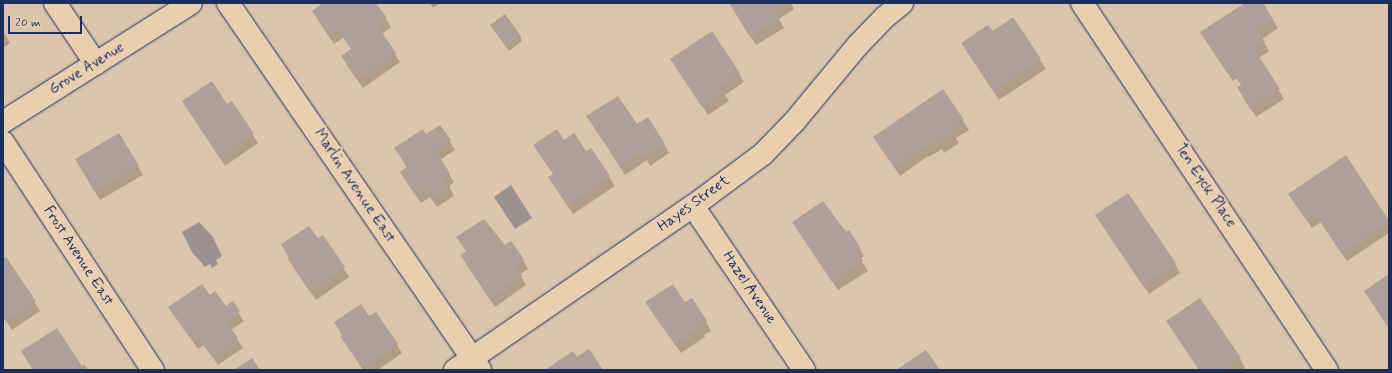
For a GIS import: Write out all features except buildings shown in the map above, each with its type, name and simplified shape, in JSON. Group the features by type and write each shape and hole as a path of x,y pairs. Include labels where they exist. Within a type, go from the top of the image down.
{"street":[{"path":"55,3 96,64"},
{"name":"Grove Avenue","path":"3,122 191,3"},
{"name":"Marlin Avenue East","path":"228,3 469,366"},
{"name":"Hayes Street","path":"469,366 694,206 763,154 794,122 858,45 885,17 902,3"},
{"name":"Ten Eyck Place","path":"1082,3 1328,370"},
{"name":"Frost Avenue East","path":"3,142 153,370"},
{"name":"Hazel Avenue","path":"694,206 804,370"}],"shaded area":[{"path":"511,185 532,218 515,229 494,197"},
{"path":"199,222 213,237 222,256 216,260 218,264 212,268 210,264 205,267 192,252 182,232"}]}
